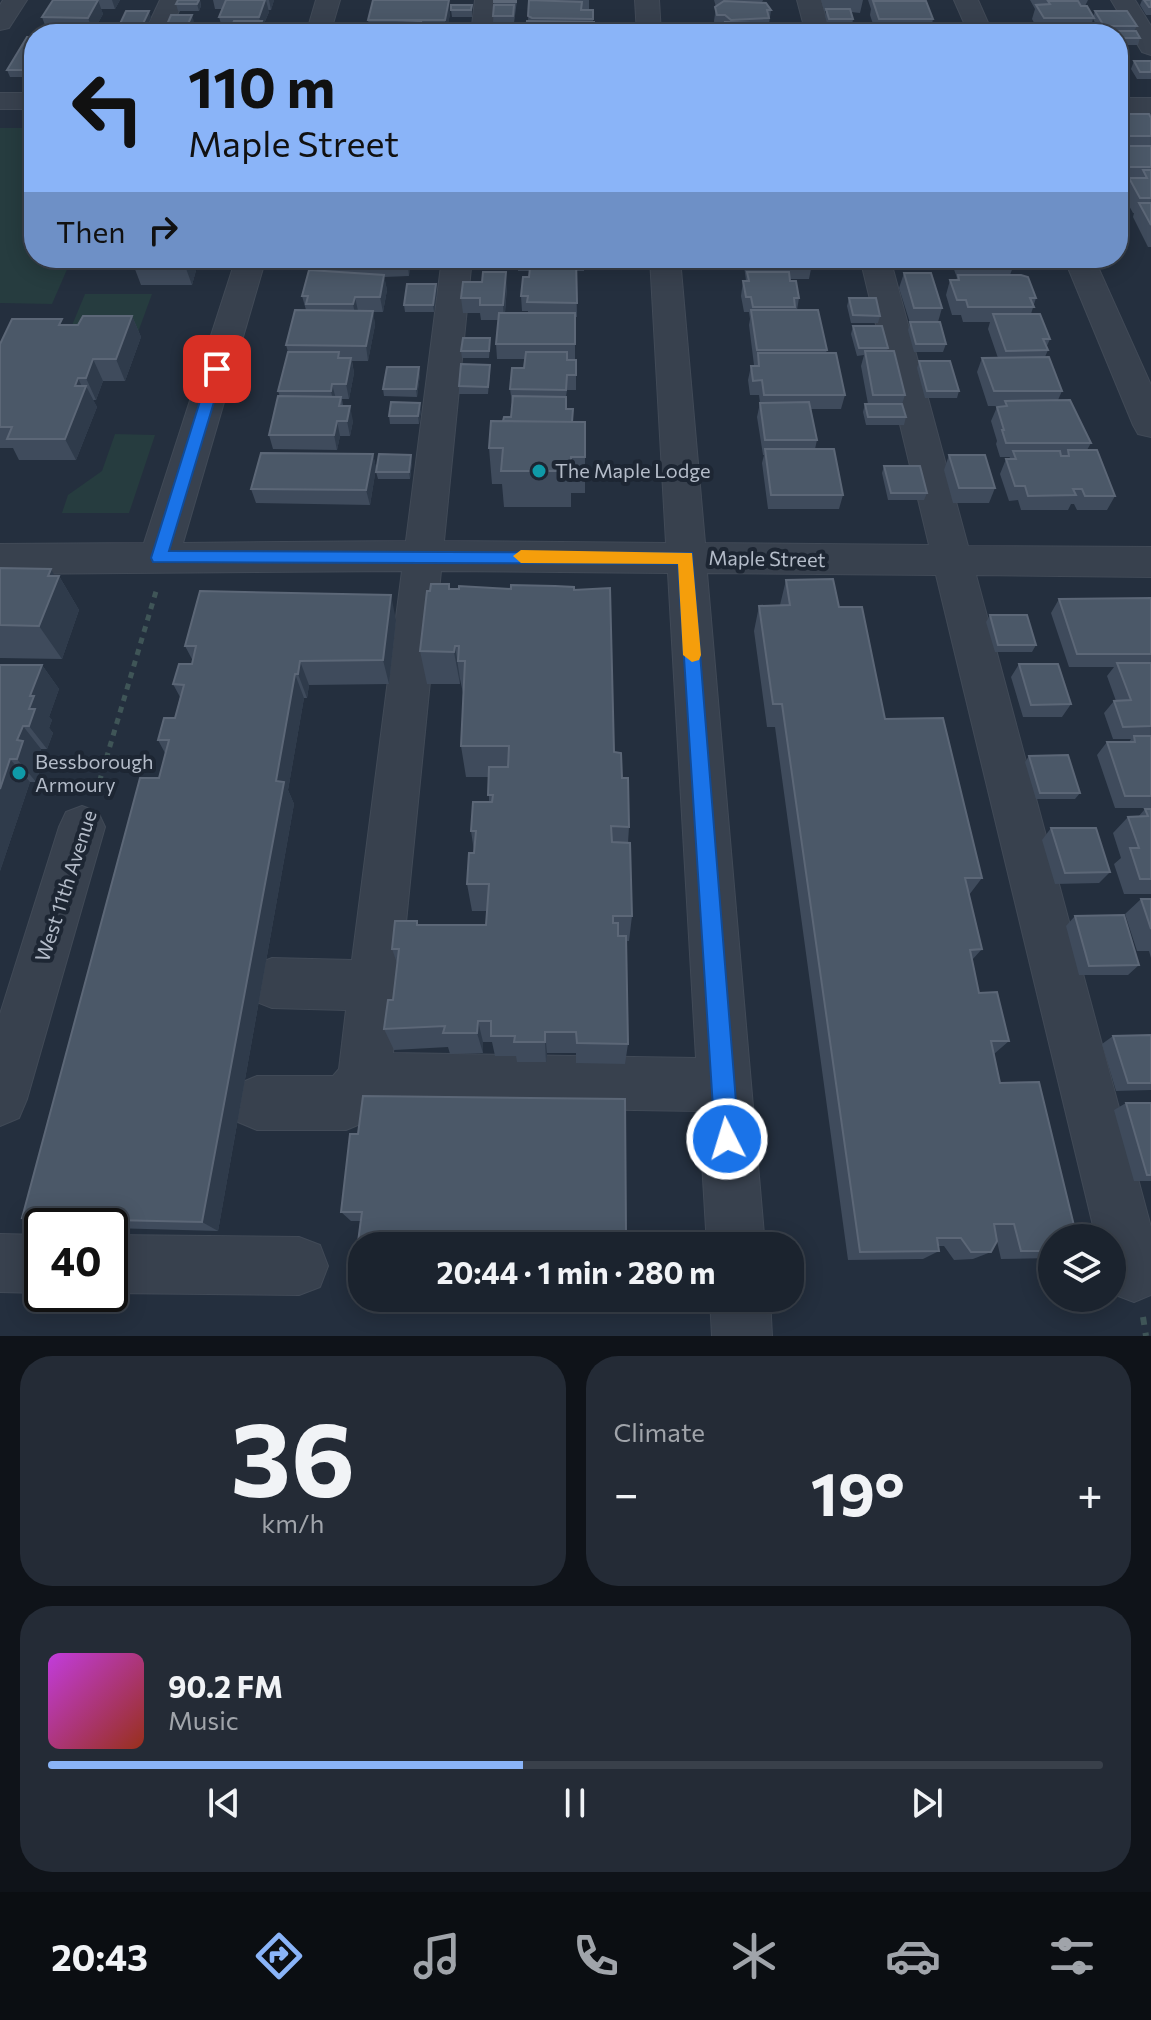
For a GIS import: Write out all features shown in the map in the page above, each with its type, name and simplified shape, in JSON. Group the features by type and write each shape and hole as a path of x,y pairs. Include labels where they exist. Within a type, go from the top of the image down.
{"street":[{"path":"0,23 15,0"},
{"path":"161,24 172,0"},
{"path":"321,24 328,0"},
{"path":"484,24 487,0"},
{"path":"647,0 648,24"},
{"path":"809,0 815,24"},
{"path":"966,0 977,24"},
{"path":"1123,0 1151,47"},
{"path":"0,101 24,101"},
{"path":"1128,106 1151,106"},
{"path":"159,558 248,268"},
{"path":"257,1103 346,1103 364,1079 456,268"},
{"path":"666,268 735,1232"},
{"path":"878,268 1134,1273"},
{"path":"1083,268 1151,425"},
{"name":"Maple Street","path":"0,559 423,556 1151,562"},
{"name":"West 11th Avenue","path":"0,1099 82,827"},
{"path":"272,983 374,986"},
{"path":"364,1079 722,1085"},
{"path":"0,1263 24,1264"},
{"path":"128,1264 299,1266"},
{"path":"741,1312 742,1336"}],"path":[{"name":"West 11th Avenue","path":"82,827 103,775 157,594 159,558"}],"green space":[{"path":"0,128 24,128 24,268 68,268 52,304 0,303"},
{"path":"85,294 152,294 137,335 68,335"},
{"path":"115,434 155,435 129,513 62,513 68,495 102,471"}],"building":[{"path":"53,0 98,0 88,18 42,17"},
{"path":"178,0 199,0 197,4 176,4"},
{"path":"226,0 265,0 259,17 219,17"},
{"path":"373,0 449,0 445,20 368,20"},
{"path":"516,0 516,2 494,2"},
{"path":"529,0 582,2 581,10 593,10 593,19 532,18 528,16"},
{"path":"724,1 766,3 771,10 767,10 769,18 731,20 725,15 717,15 715,7"},
{"path":"873,1 926,1 933,19 879,19"},
{"path":"1048,1 1078,1 1081,6 1087,6 1094,18 1044,18 1036,5 1050,4"},
{"path":"451,5 472,5 471,10 451,10"},
{"path":"494,5 514,5 513,16 493,16"},
{"path":"826,9 850,9 853,19 829,19"},
{"path":"126,11 149,11 143,24 120,24"},
{"path":"1095,11 1127,11 1137,26 1128,24 1103,24"},
{"path":"171,15 192,15 188,24 167,24"},
{"path":"234,21 262,21 261,24 233,24"},
{"path":"527,21 594,22 594,24 527,24"},
{"path":"421,22 421,24 370,24"},
{"path":"725,22 775,24 725,24"},
{"path":"1053,23 1096,24 1054,24"},
{"path":"1128,31 1136,31 1140,38 1128,38"},
{"path":"24,42 24,70 7,70"},
{"path":"1134,61 1151,61 1151,72 1140,72"},
{"path":"1128,114 1149,114 1151,136 1128,136"},
{"path":"1128,146 1151,146 1151,167 1128,167"},
{"path":"1143,170 1151,170 1151,198 1140,198 1129,178 1147,178"},
{"path":"1139,203 1151,203 1151,225"},
{"path":"530,268 576,268 577,303 527,302 528,296 521,296 523,277 529,277"},
{"path":"309,270 384,275 380,297 355,297 353,304 306,304 308,296 302,296"},
{"path":"483,272 506,272 503,305 480,305 480,298 461,298 463,282 482,282"},
{"path":"747,272 789,272 790,281 796,281 799,298 794,298 795,307 753,307 751,297 746,297 743,281 749,281"},
{"path":"904,273 931,273 942,308 914,308"},
{"path":"958,275 1028,277 1036,298 1030,298 1034,307 968,307 966,300 957,300 950,280 959,280"},
{"path":"407,284 436,284 433,305 404,305"},
{"path":"849,298 876,298 880,316 853,315"},
{"path":"295,310 373,311 366,346 286,345"},
{"path":"751,310 818,310 827,350 757,350"},
{"path":"499,313 575,313 575,344 496,344"},
{"path":"993,314 1040,314 1050,339 1043,339 1048,350 1006,351"},
{"path":"83,316 132,316 116,359 93,359 86,378 78,378 75,386 86,386 65,439 7,439 12,427 0,427 0,344 12,319 62,319 59,325 78,325"},
{"path":"910,322 940,322 946,344 916,344"},
{"path":"853,326 882,326 888,348 859,348"},
{"path":"463,338 490,338 489,351 461,351"},
{"path":"865,351 894,351 905,395 873,395"},
{"path":"288,352 339,352 338,358 351,358 346,384 332,384 331,391 278,391"},
{"path":"526,352 567,352 567,360 576,360 576,375 567,375 566,390 510,389 512,368 524,368"},
{"path":"758,353 836,353 845,395 764,395 762,380 753,381 751,366 759,366"},
{"path":"1049,357 1062,391 994,391 982,358"},
{"path":"919,361 950,361 959,391 927,391"},
{"path":"461,364 490,365 488,387 459,386"},
{"path":"387,367 419,367 416,389 383,389"},
{"path":"278,396 341,397 339,406 350,406 347,421 337,421 334,435 269,435"},
{"path":"513,396 566,397 566,409 573,409 572,422 503,421 504,417 511,417"},
{"path":"1070,400 1091,443 1006,443 997,407 1007,406 1005,401"},
{"path":"391,402 420,403 418,416 389,416"},
{"path":"809,402 817,440 765,440 760,403"},
{"path":"865,404 902,404 906,417 868,417"},
{"path":"491,421 585,422 585,457 571,457 571,471 501,471 503,448 489,448"},
{"path":"765,449 834,449 843,495 771,495"},
{"path":"1068,450 1097,450 1115,496 1085,496 1082,489 1073,489 1076,495 1028,496 1025,486 1015,486 1006,459 1016,459 1013,451 1060,451 1061,456 1069,456"},
{"path":"261,453 373,454 366,490 251,489"},
{"path":"379,454 411,455 409,472 376,472"},
{"path":"949,455 985,455 995,488 959,488"},
{"path":"884,466 920,466 927,493 891,493"},
{"path":"0,568 51,569 48,576 59,576 39,626 0,625"},
{"path":"833,579 839,607 862,607 885,719 943,718 982,878 965,878 982,949 970,950 979,993 997,992 1009,1041 991,1041 1000,1083 1039,1082 1074,1224 1038,1224 1038,1251 1021,1251 1014,1224 994,1224 997,1241 991,1252 971,1252 961,1238 937,1238 939,1251 860,1252 782,704 773,704 759,606 790,605 786,580"},
{"path":"431,584 449,584 449,589 459,589 459,586 511,589 511,585 574,587 574,590 610,588 614,752 621,753 622,778 628,778 629,827 611,826 612,842 630,843 632,916 613,916 613,923 618,923 618,936 626,936 628,1044 577,1043 576,1032 545,1032 545,1042 514,1042 515,1036 491,1036 491,1021 478,1021 477,1033 443,1033 445,1026 384,1029 388,1000 393,1000 399,949 392,949 395,921 417,921 417,925 486,925 489,884 467,884 469,853 474,853 476,831 471,831 473,802 492,802 493,795 488,795 489,767 508,767 509,746 461,746 465,661 458,661 459,646 455,646 454,652 420,651 427,591 430,591"},
{"path":"200,591 391,595 383,660 300,661 298,674 295,674 276,781 284,782 202,1222 128,1220 128,1208 25,1208 140,778 159,778 169,740 158,740 164,718 175,718 184,685 173,684 179,664 192,664 196,646 185,646"},
{"path":"1151,598 1151,654 1077,654 1059,599"},
{"path":"990,615 1027,615 1036,645 998,645"},
{"path":"1117,663 1151,663 1151,726 1123,727 1114,701 1131,700"},
{"path":"1019,664 1058,664 1071,704 1031,705"},
{"path":"0,665 42,665 30,696 34,696 29,709 35,709 29,726 23,726 17,740 23,741 17,759 10,759 0,789"},
{"path":"1134,736 1151,736 1151,796 1125,796 1107,742 1135,742"},
{"path":"1068,755 1080,793 1040,793 1029,756"},
{"path":"1145,809 1151,809 1151,879 1140,879 1130,848 1139,848 1128,817 1148,816"},
{"path":"1051,828 1096,828 1110,872 1065,873"},
{"path":"1141,899 1151,899 1151,929"},
{"path":"1124,915 1139,965 1089,966 1075,916"},
{"path":"1151,1035 1151,1083 1128,1083 1113,1036"},
{"path":"363,1096 625,1099 626,1232 359,1232 362,1212 341,1212 350,1134 358,1134"},
{"path":"1126,1103 1151,1103 1151,1175 1147,1175"}],"slow traffic":[{"path":"521,556 686,558 692,655"}],"place":[{"name":"The Maple Lodge","path":"539,471"},
{"name":"Bessborough Armoury","path":"19,773"}],"route":[{"path":"217,369 159,558 686,558 727,1139"}]}
